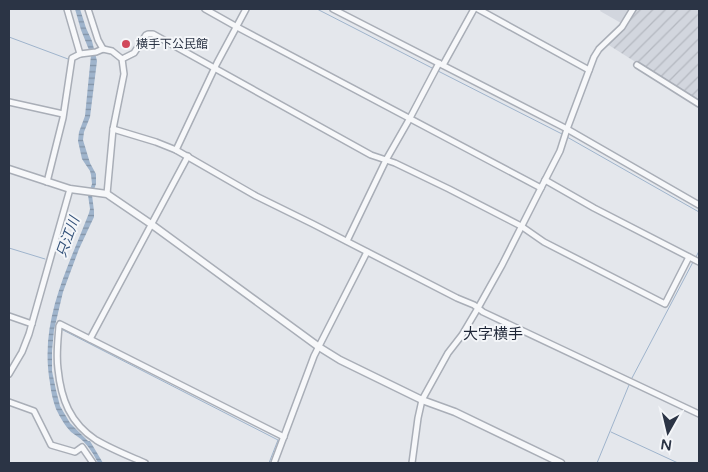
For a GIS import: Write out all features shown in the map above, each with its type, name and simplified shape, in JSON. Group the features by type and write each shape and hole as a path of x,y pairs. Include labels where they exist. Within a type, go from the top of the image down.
{"street":[{"path":"67,9 82,54"},
{"path":"88,9 98,40 103,49"},
{"path":"205,9 541,188"},
{"path":"176,150 214,68 246,9"},
{"path":"332,9 699,205"},
{"path":"347,241 386,160 438,67 474,9"},
{"path":"478,9 588,70"},
{"path":"412,463 422,400 448,353 462,335 502,265 560,151 588,70 599,50 622,27 633,9"},
{"path":"122,60 134,53 146,35 151,34 371,155 395,163 449,189 521,226 544,242 666,304 690,257"},
{"path":"47,182 64,114 72,58 103,49 112,51 122,60 124,74 114,129 107,194"},
{"path":"637,65 699,104"},
{"path":"9,102 64,114"},
{"path":"114,129 176,150 256,196 474,305 483,312 699,414"},
{"path":"90,339 188,156"},
{"path":"9,169 70,189 107,194 340,360 422,400 455,412 561,463"},
{"path":"545,180 594,208 699,262"},
{"path":"9,374 22,352 32,324 70,189"},
{"path":"274,463 319,346 368,252"},
{"path":"9,316 32,324"},
{"path":"145,463 96,440 77,425 71,416 62,393 58,368 60,324 284,437"},
{"path":"9,402 34,411 51,445 75,452 82,448 93,463"}],"shaded area":[{"path":"601,9 630,9 621,23 600,11"},
{"path":"635,9 699,9 699,102 607,44"}],"water":[{"path":"75,9 80,9 97,61 90,117 83,140 90,163 96,174 96,184 92,195 94,217 79,249 63,292 54,330 52,371 60,406 70,423 90,441 103,463 98,463 88,446 69,430 59,415 52,393 48,360 48,338 57,296 89,213 88,195 92,184 90,171 82,159 78,141 85,116 91,55"}],"waterway":[{"path":"317,9 434,69"},
{"path":"9,37 68,59"},
{"path":"438,71 564,135"},
{"path":"9,105 59,116"},
{"path":"567,137 699,212"},
{"path":"9,248 45,259"},
{"path":"696,257 699,251"},
{"path":"632,378 693,262"},
{"path":"61,329 278,440 269,463"},
{"path":"597,463 629,385"},
{"path":"611,432 678,463"}],"place":[{"name":"横手下公民館","path":"126,44"}],"district":[{"name":"大字横手","path":"493,334"}],"water label":[{"name":"只江川","path":"68,237"}]}
